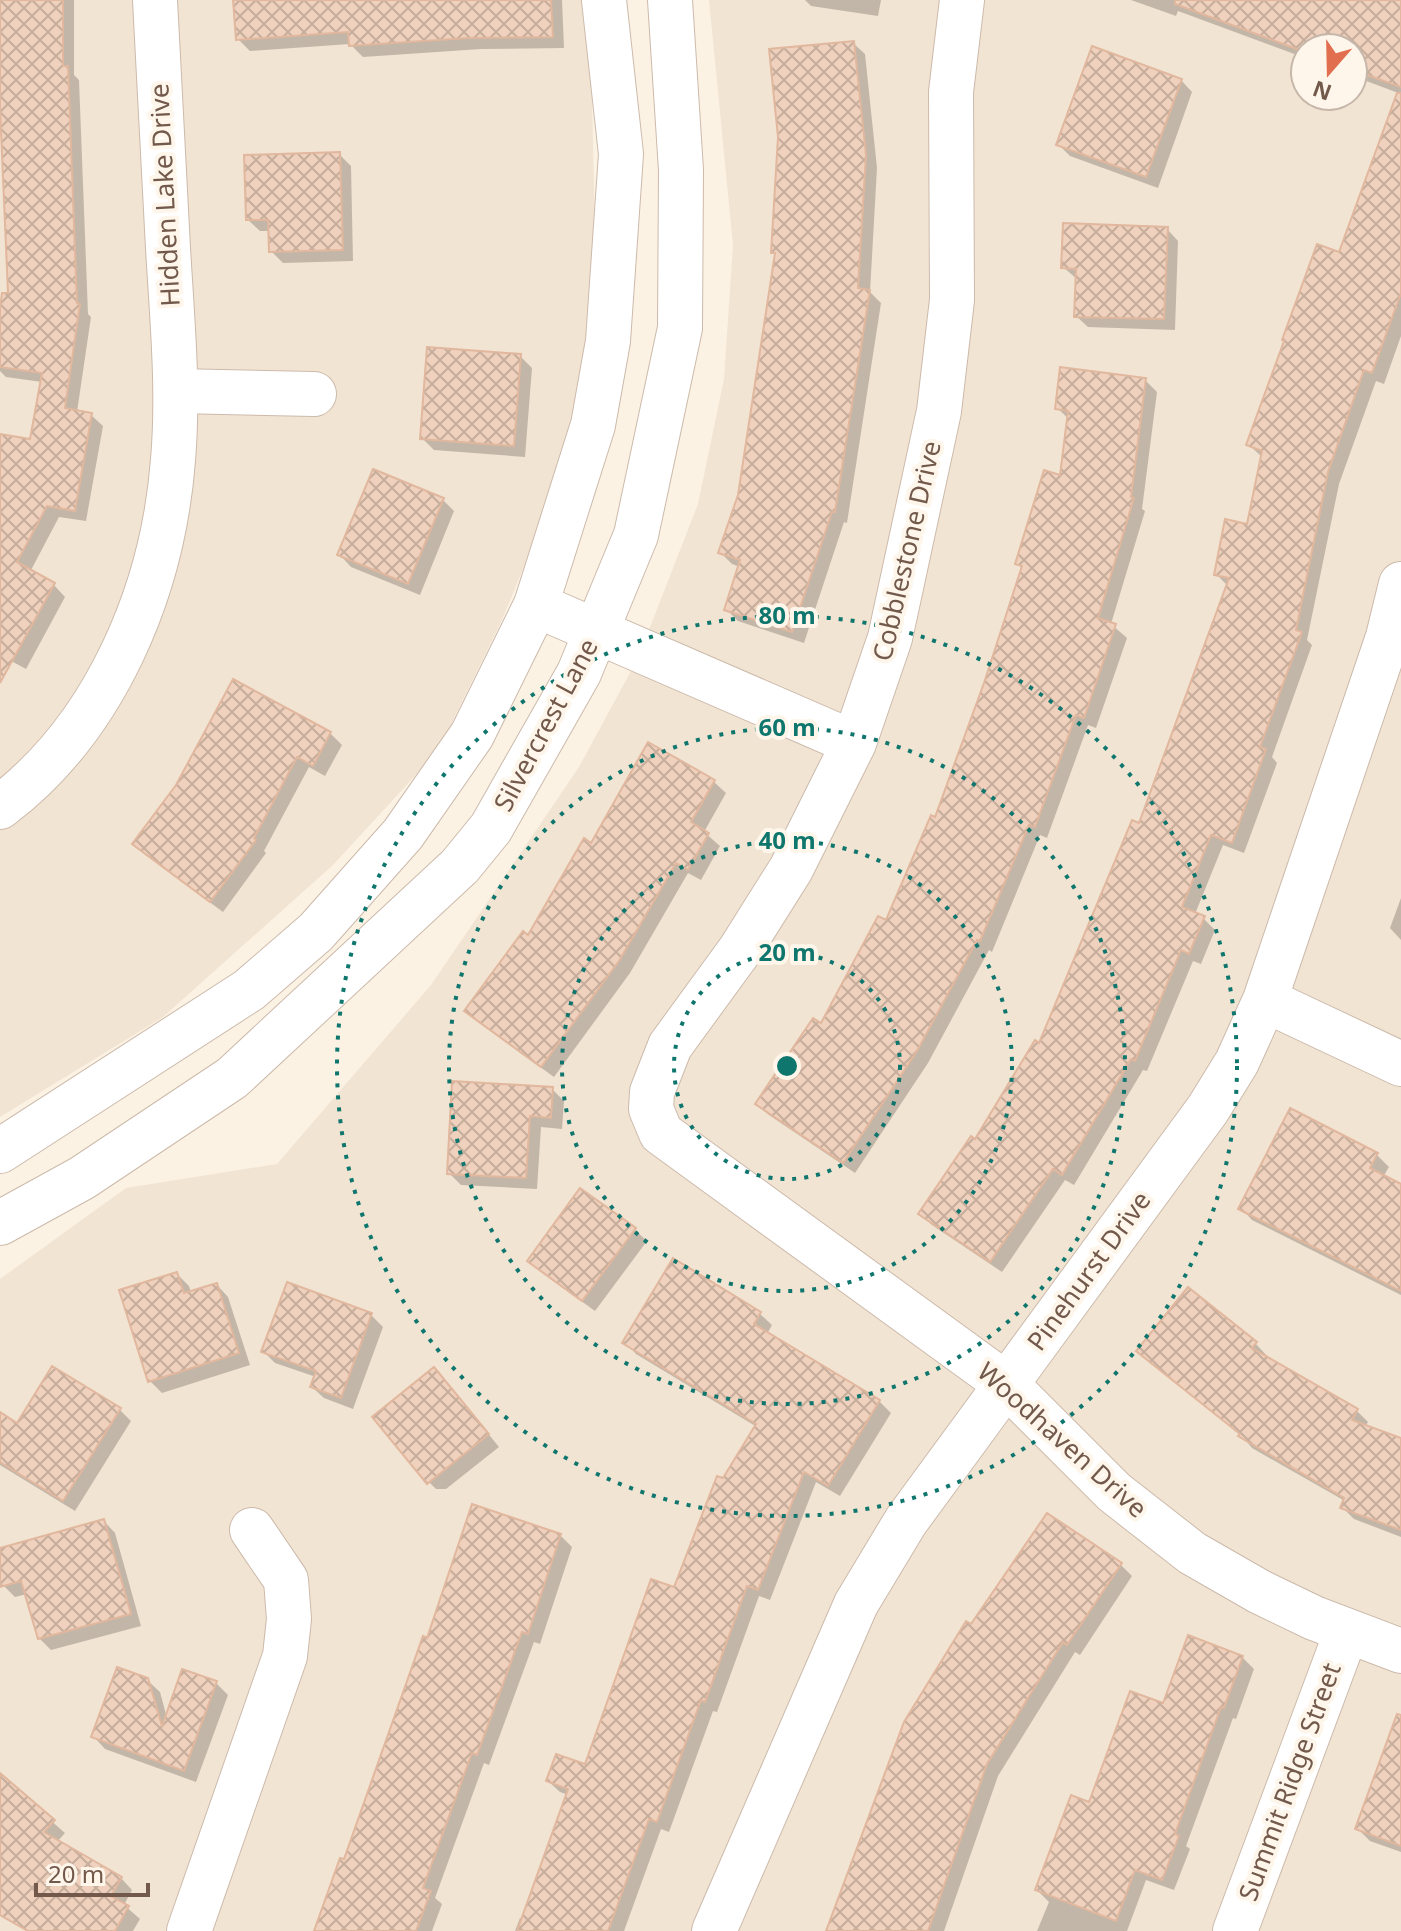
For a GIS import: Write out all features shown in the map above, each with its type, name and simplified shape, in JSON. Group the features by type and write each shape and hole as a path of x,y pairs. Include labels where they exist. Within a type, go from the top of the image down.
{"street":[{"name":"Hidden Lake Drive","path":"0,807 29,785 90,714 118,664 152,575 167,511 176,391 155,0"},
{"path":"0,1151 249,990 316,932 403,834 472,735 536,605 593,425 608,341 621,154 604,0"},
{"name":"Silvercrest Lane","path":"0,1223 82,1178 232,1078 460,866 491,828 579,673 636,535 680,328 681,170 670,0"},
{"name":"Cobblestone Drive","path":"652,1092 670,1046 740,950 791,869 854,743 890,638 939,411 952,300 951,92 962,0"},
{"path":"176,391 314,394"},
{"name":"Pinehurst Drive","path":"714,1931 856,1604 906,1521 1208,1109 1237,1062 1265,1000 1388,637 1401,584"},
{"path":"536,605 854,743"},
{"path":"1265,1000 1401,1064"},
{"name":"Woodhaven Drive","path":"652,1092 651,1109 661,1133 1006,1384 1114,1492 1192,1553 1260,1592 1346,1633 1401,1651"},
{"path":"189,1931 285,1656 289,1619 286,1580 252,1530"},
{"name":"Summit Ridge Street","path":"1235,1931 1346,1633"}],"shaded area":[{"path":"0,0 587,0 597,328 546,514 501,622 438,751 333,865 163,1017 0,1117"},
{"path":"709,0 1401,0 1401,1931 0,1931 0,1279 126,1188 277,1164 431,985 579,767 638,658 698,504 724,379 733,245"}],"building":[{"path":"0,0 63,0 63,66 68,66 77,303 80,304 65,408 92,413 75,511 47,506 17,562 55,583 0,683 0,434 30,439 42,373 0,367 0,309 2,293 8,293 0,108"},
{"path":"233,0 551,0 553,37 468,38 349,46 348,32 236,40"},
{"path":"1175,0 1401,0 1401,87 1369,76 1369,32 1289,32 1289,46 1175,4"},
{"path":"854,41 866,155 858,288 870,290 835,512 832,512 792,632 724,610 740,560 718,553 738,495 775,253 771,253 778,137 769,49"},
{"path":"1092,46 1182,79 1146,177 1056,145"},
{"path":"1397,93 1401,93 1401,293 1372,373 1364,370 1328,472 1296,630 1302,632 1260,747 1266,749 1232,843 1211,835 1182,907 1205,916 1189,954 1181,950 1135,1061 1131,1059 1062,1175 1053,1169 990,1262 918,1214 971,1136 975,1139 1035,1040 1039,1043 1132,820 1139,823 1229,578 1214,575 1225,519 1247,524 1262,451 1246,445 1282,340 1317,244 1339,252"},
{"path":"340,152 343,250 269,252 268,220 246,220 244,155"},
{"path":"1063,223 1168,227 1164,319 1074,317 1076,269 1061,268"},
{"path":"427,347 521,354 514,446 420,439"},
{"path":"1060,367 1146,378 1131,497 1134,498 1098,618 1116,624 1084,718 1076,715 1035,827 1029,825 980,941 977,940 917,1051 843,1163 755,1104 813,1018 821,1023 878,916 886,920 931,815 935,817 984,683 1022,566 1015,564 1044,470 1060,475 1068,411 1055,409"},
{"path":"373,469 444,498 408,584 337,555"},
{"path":"233,679 331,732 313,766 297,757 254,838 256,840 210,902 132,844 176,785"},
{"path":"648,742 715,780 691,822 709,833 688,870 676,863 619,961 541,1067 464,1011 523,931 528,935 584,838 591,843"},
{"path":"452,1081 553,1087 551,1118 530,1116 526,1178 447,1174"},
{"path":"1290,1108 1378,1153 1370,1168 1401,1184 1401,1291 1238,1209"},
{"path":"580,1188 636,1228 582,1301 527,1261"},
{"path":"673,1258 761,1312 754,1324 880,1400 828,1486 804,1472 758,1590 747,1586 657,1822 649,1819 608,1931 517,1931 568,1789 546,1781 556,1754 585,1764 651,1579 674,1587 717,1476 723,1478 756,1424 622,1343"},
{"path":"177,1272 184,1293 217,1283 239,1353 148,1382 119,1290"},
{"path":"287,1282 372,1313 341,1398 310,1387 316,1371 261,1352"},
{"path":"1188,1287 1257,1342 1252,1348 1358,1409 1352,1420 1401,1438 1401,1530 1340,1508 1344,1498 1238,1436 1240,1434 1136,1351"},
{"path":"52,1366 121,1408 63,1501 0,1462 0,1412 17,1423"},
{"path":"434,1367 489,1434 427,1484 372,1417"},
{"path":"472,1504 561,1534 528,1634 522,1632 477,1755 472,1753 423,1888 431,1891 416,1931 314,1931 340,1858 344,1859 423,1636 427,1638"},
{"path":"1047,1513 1122,1563 1067,1645 1063,1642 987,1764 928,1931 826,1931 904,1722 966,1621 971,1624"},
{"path":"104,1519 131,1614 38,1639 21,1581 0,1587 0,1548"},
{"path":"1188,1635 1243,1656 1175,1834 1179,1836 1162,1880 1135,1870 1116,1921 1035,1890 1071,1795 1089,1802 1130,1691 1163,1703"},
{"path":"117,1667 148,1678 162,1726 182,1669 217,1681 184,1771 91,1737"},
{"path":"1397,1714 1401,1715 1401,1846 1355,1829"},
{"path":"0,1773 55,1820 44,1832 122,1877 111,1896 129,1906 115,1931 28,1931 0,1915"}]}
